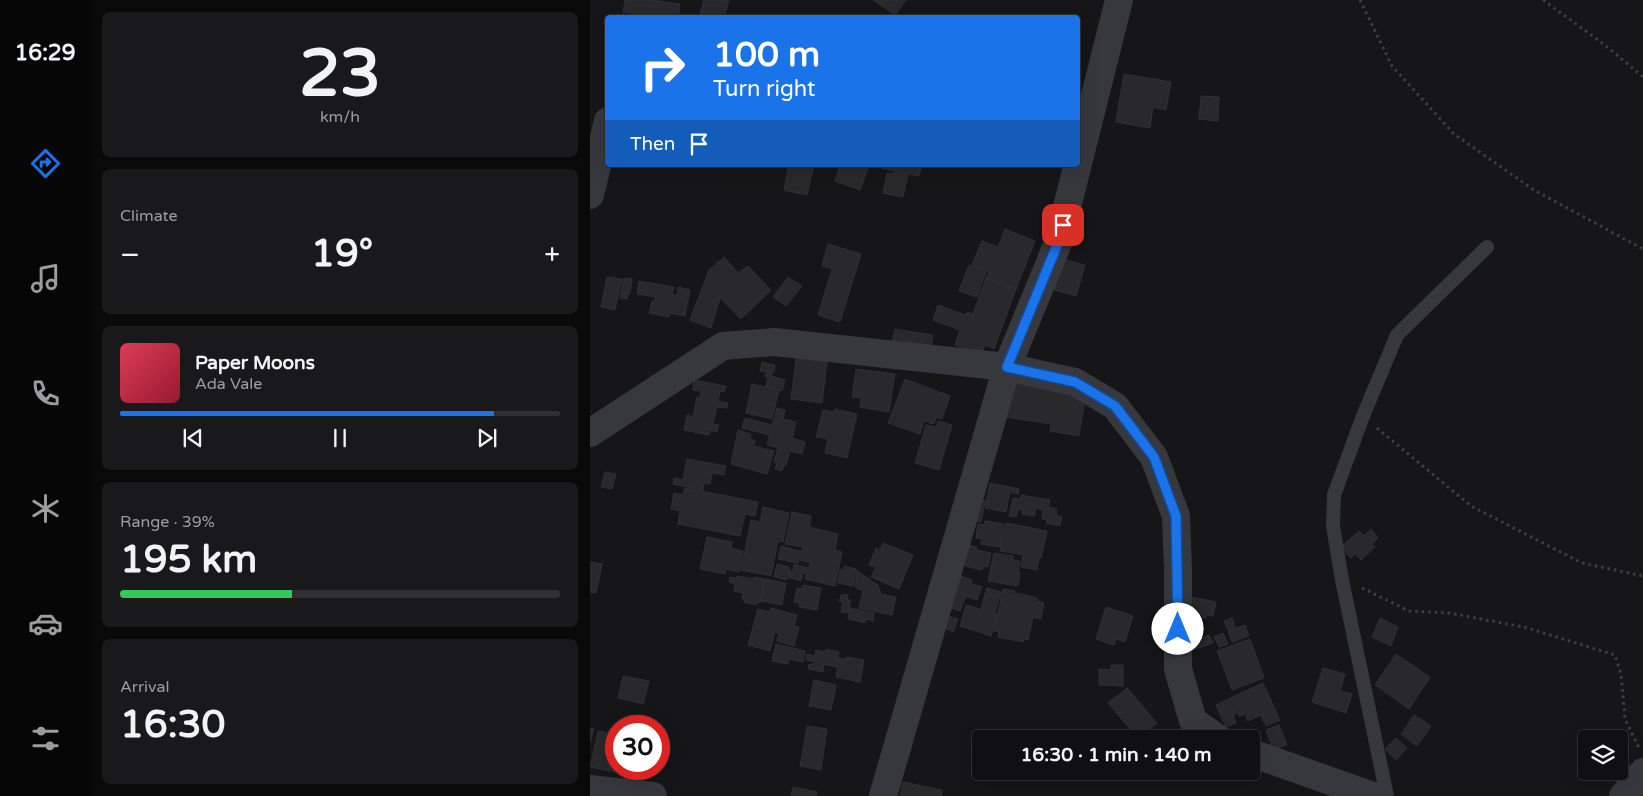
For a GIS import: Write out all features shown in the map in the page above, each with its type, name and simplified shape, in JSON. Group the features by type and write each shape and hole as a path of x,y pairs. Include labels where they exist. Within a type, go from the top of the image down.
{"street":[{"path":"1080,155 1119,0"},
{"path":"590,195 605,133"},
{"path":"883,796 1007,367 1058,243 1077,167"},
{"path":"590,433 723,346 774,342 1007,367 1075,382 1115,406 1154,457 1176,516 1178,669 1193,720 1207,730"},
{"path":"1260,756 1373,796"},
{"path":"1623,796 1643,772"},
{"path":"590,789 653,796"}],"lane":[{"path":"1387,796 1342,580 1333,526 1334,495 1363,416 1397,335 1487,247"}],"path":[{"path":"1360,0 1392,66 1454,134 1534,190 1643,248"},
{"path":"1543,0 1643,77"},
{"path":"1363,416 1471,506 1582,563 1643,576"},
{"path":"1342,580 1378,595 1409,611 1449,613 1524,627 1615,655 1621,674 1625,719 1643,755"}],"building":[{"path":"625,0 652,0 680,4 678,15 642,15 623,12"},
{"path":"704,0 729,0 725,15 700,14"},
{"path":"873,0 906,0 895,15"},
{"path":"1124,74 1171,82 1166,110 1153,107 1150,128 1116,122"},
{"path":"1201,96 1219,97 1218,121 1199,119"},
{"path":"789,167 814,167 807,195 784,190"},
{"path":"839,167 868,167 860,190 835,181"},
{"path":"878,167 921,167 919,176 908,174 903,197 883,193 887,173 894,174 894,171"},
{"path":"1005,229 1035,241 1016,289 986,278 989,272 972,265 982,241 998,247"},
{"path":"828,244 861,254 840,322 818,315 832,269 822,266"},
{"path":"724,257 738,273 748,266 771,290 741,319 720,298 711,328 690,320 709,270"},
{"path":"1062,259 1085,265 1076,296 1054,290"},
{"path":"969,265 986,272 977,297 959,291"},
{"path":"607,277 622,279 615,310 601,307"},
{"path":"788,277 802,286 786,306 773,297"},
{"path":"624,278 632,279 630,294 621,292"},
{"path":"986,278 1016,289 994,349 985,345 981,354 955,345 960,330 933,320 938,305 966,315 967,312 973,314"},
{"path":"639,281 674,287 672,294 677,295 678,287 690,290 685,316 670,313 669,317 649,313 652,301 655,301 656,297 637,294"},
{"path":"621,293 628,294 627,299 620,298"},
{"path":"895,329 913,332 911,345 892,342"},
{"path":"913,332 933,335 931,348 911,345"},
{"path":"796,359 827,362 822,403 791,399"},
{"path":"762,362 775,365 774,373 760,371"},
{"path":"856,369 895,374 889,412 860,407 861,398 852,397"},
{"path":"766,373 785,380 782,391 766,387 768,378 765,377"},
{"path":"905,379 950,396 942,419 936,417 934,424 924,421 920,434 888,423"},
{"path":"694,380 726,386 724,392 720,391 718,401 728,403 727,408 717,407 713,424 711,424 719,425 717,432 710,430 709,435 684,430 687,415 693,417 697,397 700,397 701,391 693,390"},
{"path":"1010,383 1069,391 1068,396 1085,399 1079,436 1050,431 1051,424 1005,417"},
{"path":"752,384 779,390 772,419 746,413"},
{"path":"777,408 785,410 783,419 796,422 792,438 805,442 802,454 790,451 782,471 775,469 777,463 774,462 778,448 767,445 770,435 742,428 745,418 772,425"},
{"path":"835,409 857,414 847,458 825,453 828,439 816,437 823,410 834,412"},
{"path":"938,421 952,425 939,470 915,463 926,425 936,427"},
{"path":"738,430 751,434 750,439 755,441 753,446 774,451 767,474 731,464"},
{"path":"687,459 726,466 724,475 712,473 710,484 704,483 703,490 673,484 674,478 683,480"},
{"path":"605,472 616,474 612,489 601,487"},
{"path":"990,483 1019,489 1018,494 1010,492 1006,512 985,508"},
{"path":"685,488 758,502 755,516 745,514 740,536 678,524 680,511 671,509 674,493 683,495"},
{"path":"1021,495 1050,500 1048,507 1057,509 1056,515 1062,517 1060,526 1046,523 1047,520 1042,519 1043,510 1036,508 1034,516 1022,514 1022,507 1021,510 1018,510 1016,517 1009,516 1013,498 1020,499"},
{"path":"972,498 985,501 981,522 966,519"},
{"path":"763,507 789,513 783,542 778,541 771,576 741,570 751,520 760,522"},
{"path":"792,512 811,516 809,527 838,534 835,550 842,552 835,586 805,579 807,574 803,573 801,581 787,577 787,580 774,577 777,564 789,567 789,570 793,572 794,564 809,568 810,562 799,560 798,563 778,559 781,546 802,552 803,547 785,544"},
{"path":"985,521 1004,524 1000,547 981,544 982,539 976,538 978,524 984,525"},
{"path":"1006,523 1047,531 1037,570 1021,567 1023,555 1000,551"},
{"path":"1371,529 1378,538 1372,544 1375,547 1361,560 1355,554 1351,558 1341,547 1359,531 1364,536"},
{"path":"707,537 732,542 731,548 743,551 739,572 726,569 725,574 700,569"},
{"path":"883,543 913,555 899,589 871,577 876,567 869,565 876,548 880,550"},
{"path":"959,543 977,547 976,550 991,553 988,567 983,566 982,570 954,563"},
{"path":"994,553 1013,556 1013,560 1020,561 1018,586 988,581"},
{"path":"590,562 602,564 596,593 590,592"},
{"path":"844,566 856,569 853,586 838,583 840,570 843,570"},
{"path":"857,571 878,585 881,594 896,597 892,615 859,608 863,591 855,587"},
{"path":"954,574 972,580 971,584 982,587 977,600 966,596 960,611 943,605"},
{"path":"737,576 765,579 760,603 757,602 756,605 744,602 744,599 742,599 743,593 734,591 735,584 729,582 730,577 736,578"},
{"path":"765,579 786,583 782,605 761,601"},
{"path":"803,585 821,588 817,610 799,607 800,603 794,602 797,588 802,589"},
{"path":"987,588 1001,592 995,612 981,608"},
{"path":"1003,589 1015,591 1014,594 1016,595 1017,593 1037,598 1037,601 1044,603 1041,619 1033,617 1028,640 1024,639 1023,642 998,637 999,632 994,631"},
{"path":"842,594 848,595 847,600 851,600 848,613 841,612 843,602 839,601"},
{"path":"1191,597 1216,602 1213,616 1207,615 1206,618 1188,614"},
{"path":"966,605 997,614 991,636 960,626"},
{"path":"1106,607 1133,616 1125,642 1116,639 1114,645 1096,639"},
{"path":"771,608 797,615 794,626 799,627 794,646 777,641 779,633 775,632 770,651 748,645 758,609 770,612"},
{"path":"850,608 874,613 873,621 866,619 865,623 848,619"},
{"path":"939,613 958,619 953,632 939,626"},
{"path":"1232,618 1235,627 1228,630 1224,621"},
{"path":"1380,618 1398,627 1391,646 1372,637"},
{"path":"1245,625 1249,636 1232,642 1228,631"},
{"path":"1223,633 1228,644 1219,647 1214,637"},
{"path":"1209,635 1213,643 1187,652 1185,644"},
{"path":"1250,639 1264,678 1232,690 1217,651"},
{"path":"776,644 805,651 803,662 789,659 788,664 772,661"},
{"path":"826,649 839,652 836,667 824,664 823,672 808,669 809,664 813,665 813,661 806,660 807,654 815,656 816,650 826,652"},
{"path":"1396,654 1430,677 1409,709 1375,685"},
{"path":"846,657 864,660 860,682 836,677 839,658 846,659"},
{"path":"1111,665 1123,665 1123,686 1099,685 1099,669 1111,670"},
{"path":"1323,668 1345,674 1340,691 1352,694 1346,713 1312,702"},
{"path":"623,676 649,681 643,704 618,698"},
{"path":"814,680 836,685 831,710 809,706"},
{"path":"1263,683 1280,720 1266,726 1260,715 1248,721 1245,714 1239,716 1230,698"},
{"path":"1127,688 1157,723 1148,730 1131,730 1108,703"},
{"path":"1229,699 1236,714 1233,715 1236,723 1226,727 1216,705"},
{"path":"1414,715 1431,726 1417,746 1401,734"},
{"path":"1279,725 1287,745 1273,749 1266,730"},
{"path":"807,726 827,729 821,770 800,766"},
{"path":"590,728 594,729 590,743"},
{"path":"598,731 605,733 605,770 590,767"},
{"path":"1396,738 1407,748 1396,760 1385,749"},
{"path":"903,782 942,790 941,796 900,796"},
{"path":"793,787 817,792 816,796 791,796"}],"route":[{"path":"1063,225 1058,243 1007,367 1075,382 1115,406 1154,457 1176,516 1178,629"}]}
